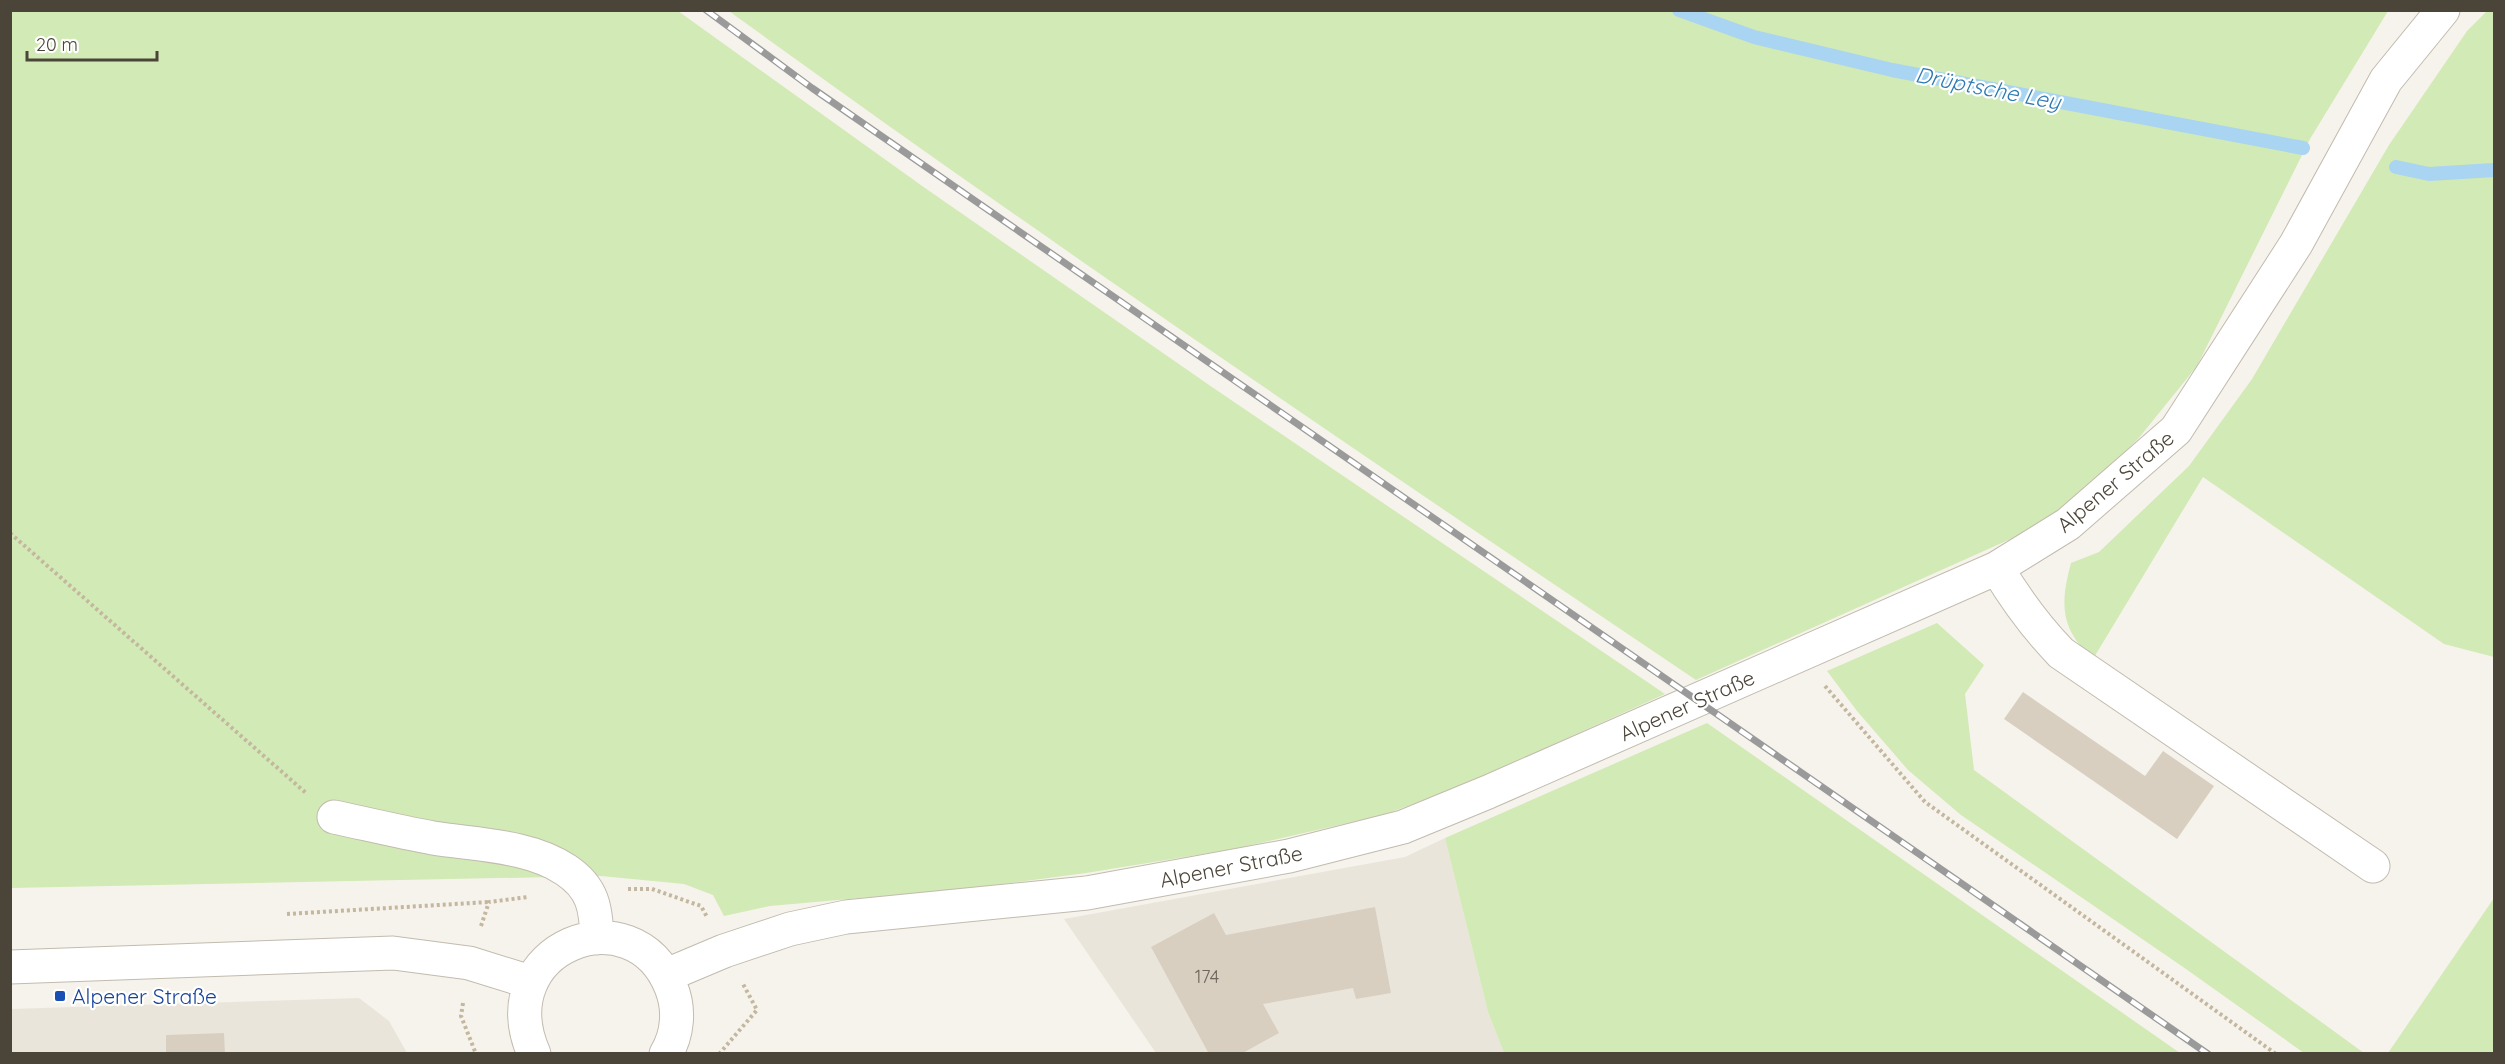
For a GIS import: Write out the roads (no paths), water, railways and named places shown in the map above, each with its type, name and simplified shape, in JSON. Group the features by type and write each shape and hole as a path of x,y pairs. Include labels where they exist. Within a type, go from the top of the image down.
{"street":[{"name":"Alpener Straße","path":"667,975 724,951 768,936 835,920 1088,893 1289,856 1403,827 1488,792 1997,568 2068,524 2176,430 2296,244 2386,80 2443,10"},
{"path":"1997,568 2015,600 2036,627 2061,653 2373,866"},
{"path":"334,817 431,837 538,855 567,871 585,889 596,907 597,938"},
{"path":"534,1053 524,1030 524,1005 530,982 542,964 557,951 576,941 597,938 617,939 637,946 667,975 675,997 677,1021 671,1045 666,1053"},
{"path":"10,967 393,953 469,963 530,982"}],"waterway":[{"name":"Drüptsche Ley","path":"1679,10 1754,37 1892,70 2303,148"},
{"name":"Drüptsche Ley","path":"2396,167 2429,174 2494,170"}],"railway":[{"path":"706,10 812,88 2208,1054"}],"place":[{"name":"Alpener Straße","path":"60,996"}]}
